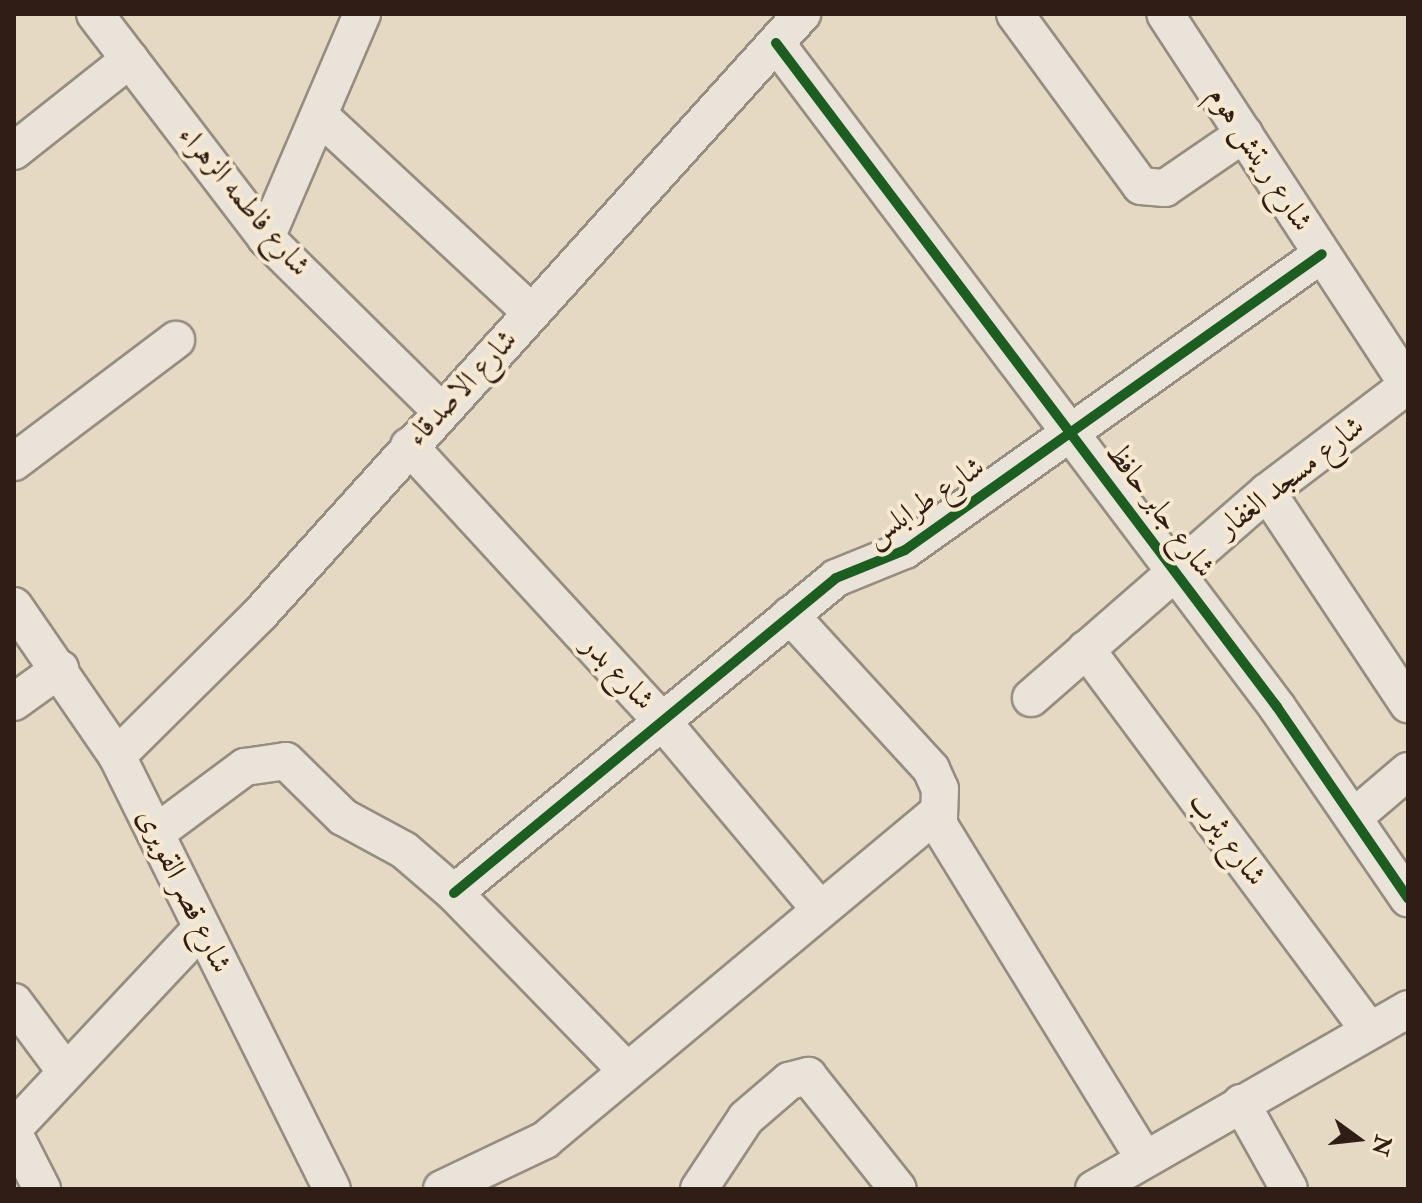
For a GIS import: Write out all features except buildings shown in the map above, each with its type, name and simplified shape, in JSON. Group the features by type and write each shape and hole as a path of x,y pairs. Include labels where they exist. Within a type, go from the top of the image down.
{"street":[{"name":"شارع فاطمه الزهراء","path":"95,14 266,238 441,411"},
{"path":"266,238 362,14"},
{"name":"شارع الاصدقاء","path":"117,756 260,614 802,14"},
{"path":"1015,14 1141,186 1165,188 1244,134"},
{"name":"شارع ريتش هوم","path":"1165,14 1408,385"},
{"name":"شارع جابر حافظ","path":"776,43 1071,430 1354,817 1408,898"},
{"path":"14,151 130,59"},
{"path":"320,116 532,313"},
{"name":"شارع طرابلس","path":"454,893 836,578 905,550 1322,254"},
{"path":"14,462 176,340"},
{"name":"شارع مسجد الغفار","path":"1031,698 1267,492 1408,385"},
{"name":"شارع بدر","path":"409,446 662,721 819,908"},
{"path":"1267,492 1408,704"},
{"name":"شارع قصر القويرى","path":"14,606 117,756 156,833 199,931 332,1189"},
{"path":"790,615 931,769 940,789 937,813 1144,1158"},
{"name":"شارع يثرب","path":"1086,649 1369,1030"},
{"path":"14,702 60,669"},
{"path":"156,833 245,767 273,758 298,768 343,817 404,850 454,893 627,1071"},
{"path":"1354,817 1408,771"},
{"path":"442,1189 545,1140 819,908 937,813"},
{"path":"14,1128 199,931"},
{"path":"14,1002 66,1072"},
{"path":"1102,1187 1144,1158 1408,1009"},
{"path":"699,1189 746,1118 789,1081 808,1076 898,1189"},
{"path":"1241,1103 1289,1189"},
{"path":"14,1134 42,1189"}],"cycle path":[{"path":"776,43 1277,707 1408,898"},
{"path":"454,893 836,578 905,550 1322,254"}]}
